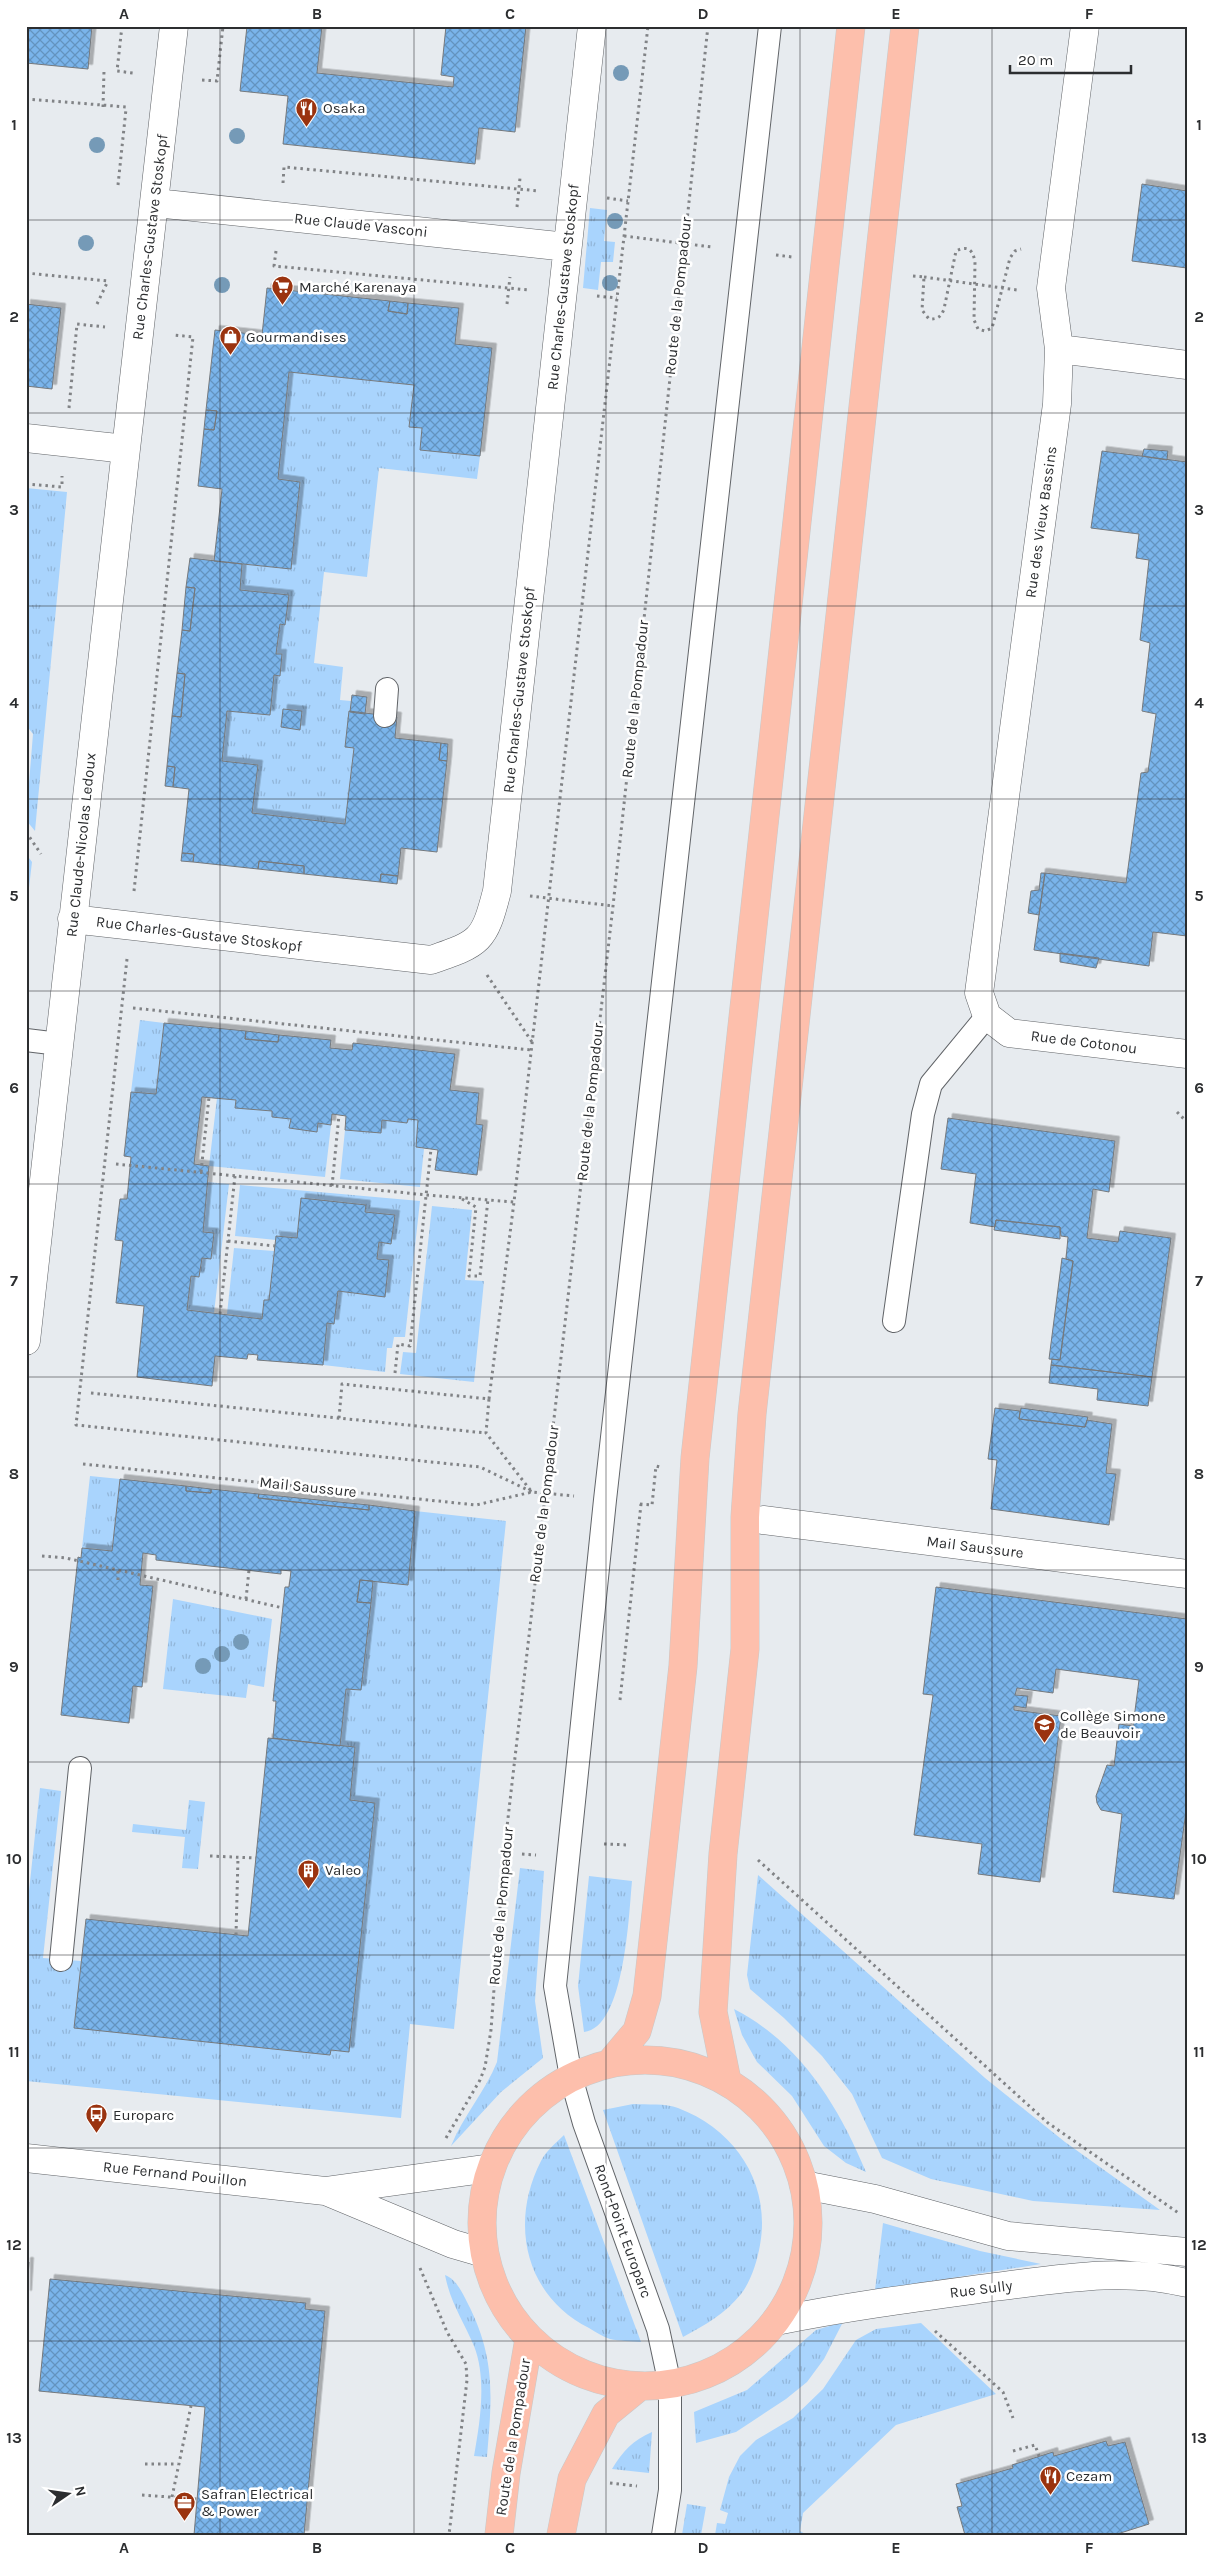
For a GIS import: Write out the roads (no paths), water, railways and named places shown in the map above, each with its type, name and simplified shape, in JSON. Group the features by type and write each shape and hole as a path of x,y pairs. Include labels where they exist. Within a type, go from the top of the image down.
{"main road":[{"path":"610,2063 637,2032 647,1996 683,1666 695,1458 851,26"},
{"path":"727,2081 713,2012 723,1854 746,1649 745,1517 752,1414 905,26"},
{"path":"647,2060 682,2064 727,2081 745,2094 770,2117 791,2150 804,2184 808,2215 806,2250 796,2287 776,2322 755,2344 725,2366 690,2381 670,2386 622,2386 590,2378 554,2360 529,2338 497,2292 484,2253 483,2204 491,2168 505,2138 523,2114 544,2094 571,2077 610,2063 647,2060"},
{"name":"Route de la Pompadour","path":"498,2535 506,2473 529,2338"},
{"path":"561,2535 572,2479 606,2414 639,2387"}],"street":[{"name":"Rue Charles-Gustave Stoskopf","path":"126,448 156,203 174,26"},
{"name":"Rue Charles-Gustave Stoskopf","path":"72,920 431,960 468,947 488,926 497,891 592,26"},
{"name":"Rue des Vieux Bassins","path":"987,1016 979,993 981,970 1058,404 1059,349 1052,288 1085,26"},
{"name":"Rue Claude Vasconi","path":"156,203 567,247"},
{"path":"1059,349 1187,365"},
{"path":"26,438 126,448"},
{"name":"Rue Claude-Nicolas Ledoux","path":"26,1341 126,448"},
{"name":"Rue de Cotonou","path":"987,1016 1009,1033 1187,1054"},
{"name":"Mail Saussure","path":"763,1520 1186,1572"},
{"name":"Rue Fernand Pouillon","path":"26,2158 325,2191 491,2168"},
{"path":"804,2184 874,2199 1008,2236 1187,2252"},
{"name":"Rue Fernand Pouillon","path":"325,2191 453,2244 484,2253"},
{"name":"Rue Sully","path":"776,2322 860,2304 1104,2274 1159,2276 1187,2283"}],"lane":[{"path":"571,2077 555,1986 605,1500 770,26"},
{"path":"385,716 387,690"},
{"path":"894,1321 923,1114 931,1084 987,1016"},
{"path":"26,1040 59,1044"},
{"path":"61,1960 80,1768"},
{"name":"Rond-Point Europarc","path":"571,2077 584,2123 658,2329 670,2386 670,2490 663,2535"}],"place":[{"name":"Osaka","path":"307,127"},
{"name":"Marché Karenaya","path":"283,306"},
{"name":"Gourmandises","path":"230,356"},
{"name":"Collège Simone de Beauvoir","path":"1044,1744"},
{"name":"Valeo","path":"309,1889"},
{"name":"Europarc","path":"97,2134"},
{"name":"Cezam","path":"1050,2495"},
{"name":"Safran Electrical & Power","path":"185,2522"}]}
